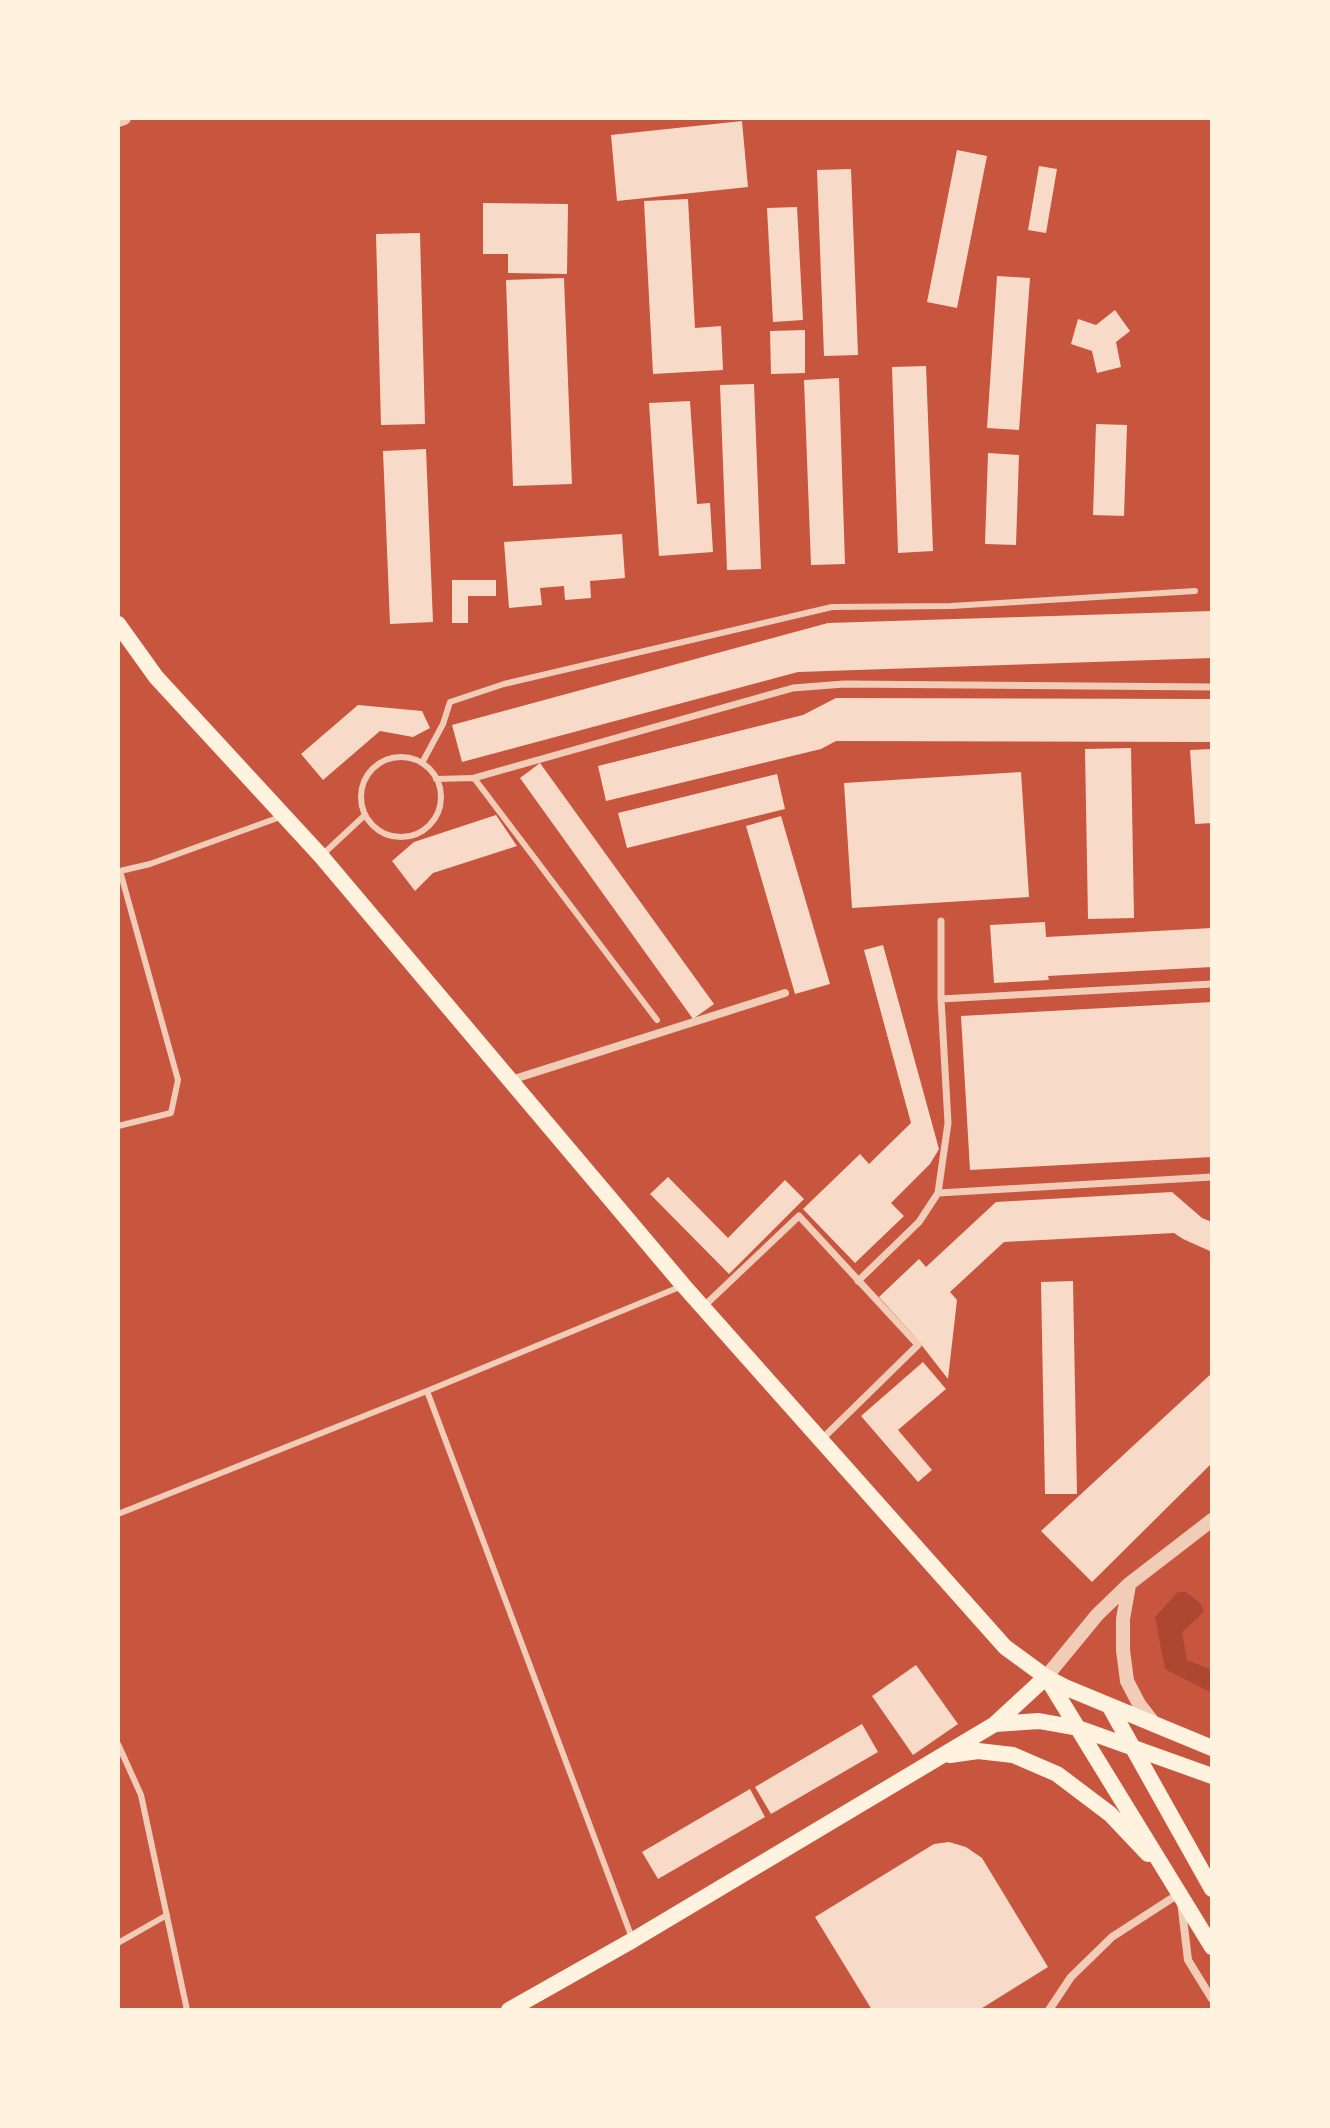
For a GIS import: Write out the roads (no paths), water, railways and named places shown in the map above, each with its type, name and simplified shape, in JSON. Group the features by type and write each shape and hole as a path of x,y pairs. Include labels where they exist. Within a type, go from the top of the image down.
{"main road":[{"path":"118,624 156,677 321,856 683,1285 1005,1647 1046,1677 1110,1707 1212,1748"},
{"path":"509,2010 633,1940 995,1724 1046,1677"},
{"path":"1046,1677 1212,1947"},
{"path":"1110,1707 1212,1889"},
{"path":"995,1724 1039,1721 1078,1728 1212,1776"},
{"path":"941,1756 978,1751 1013,1755 1057,1774 1110,1814 1170,1878"}],"street":[{"path":"118,120 124,118"},
{"path":"474,778 793,688 844,684 1212,687"},
{"path":"858,1281 919,1222 938,1193 948,1123 941,999 941,921"},
{"path":"941,999 1212,984"},
{"path":"510,1080 785,993"},
{"path":"938,1193 1212,1177"},
{"path":"703,1307 799,1216 918,1345 820,1441"},
{"path":"1046,1677 1097,1615 1129,1584 1212,1520"},
{"path":"1129,1584 1123,1619 1127,1681 1139,1704 1157,1727"},
{"path":"1049,2010 1071,1977 1112,1937 1180,1893 1188,1960 1212,1999"}],"lane":[{"path":"1084,587 1086,598"},
{"path":"422,763 443,724 450,702 504,684 832,607 951,606 1195,591"},
{"path":"392,757 422,763 436,779 441,799 439,809 427,827 419,832 398,837 388,835 365,815 361,794 367,775 374,767 392,757"},
{"path":"436,779 474,778 657,1020"},
{"path":"321,856 365,815"},
{"path":"118,1126 171,1113 178,1080 119,871 150,864 283,816"},
{"path":"118,1514 683,1285"},
{"path":"427,1391 633,1940"},
{"path":"118,1744 141,1795 187,2010"},
{"path":"118,1943 167,1915"}]}
